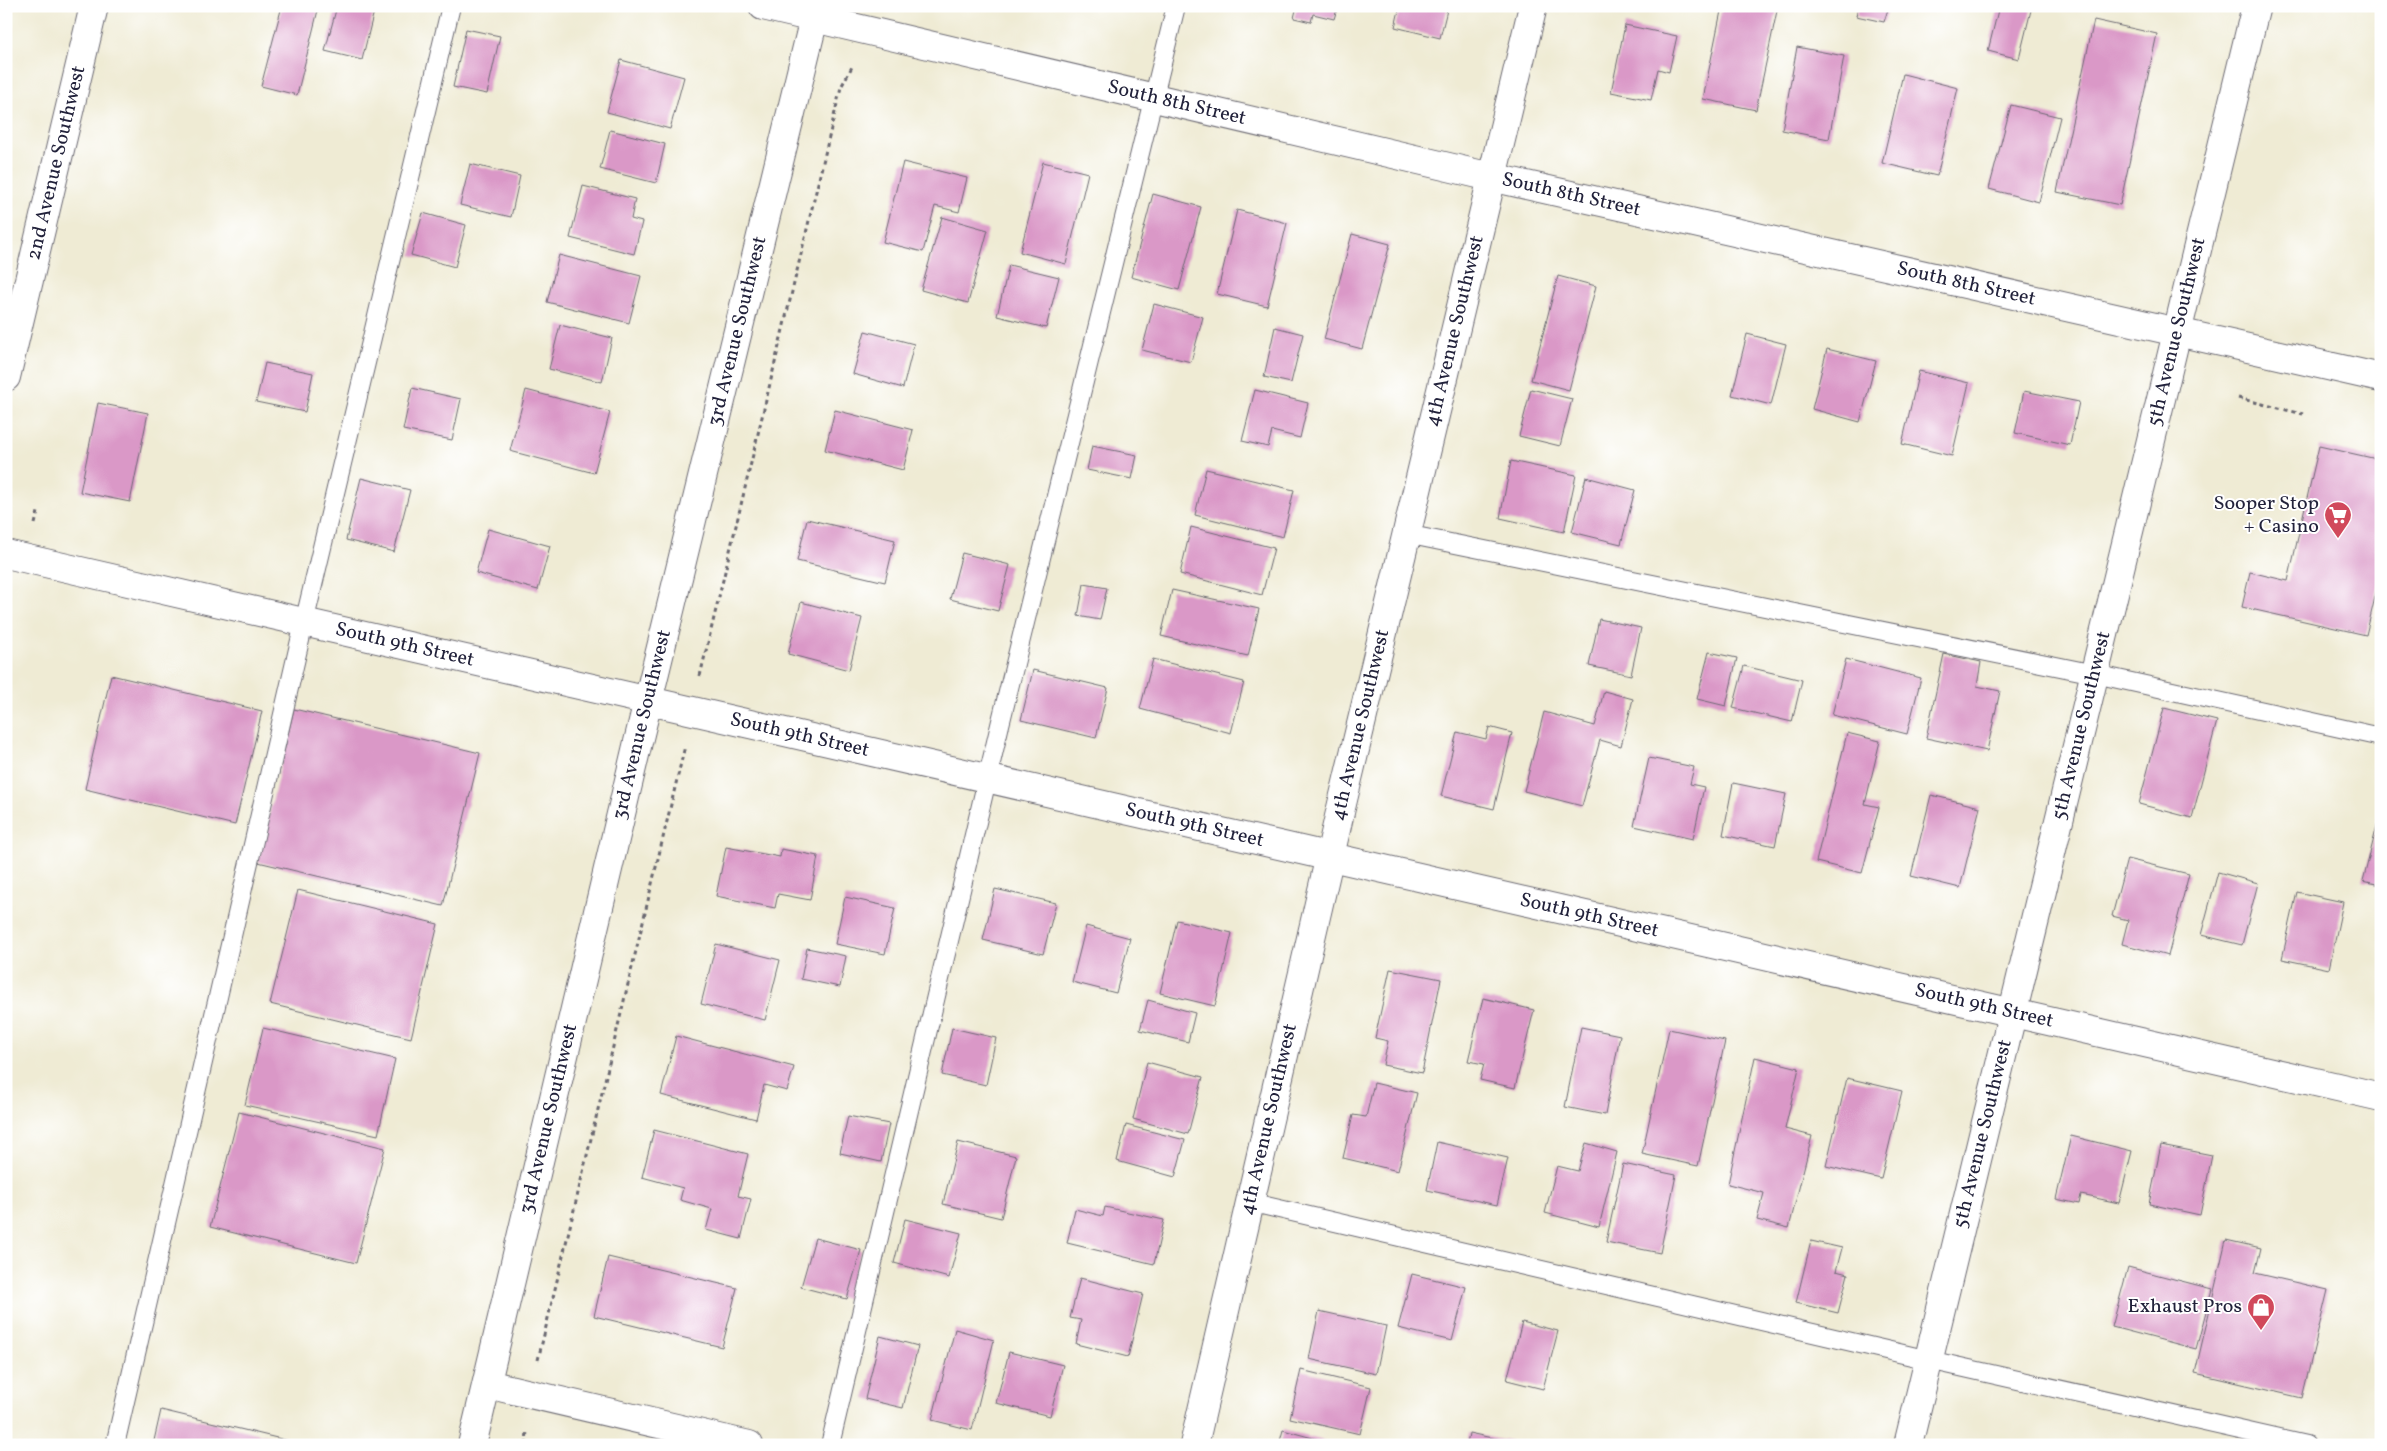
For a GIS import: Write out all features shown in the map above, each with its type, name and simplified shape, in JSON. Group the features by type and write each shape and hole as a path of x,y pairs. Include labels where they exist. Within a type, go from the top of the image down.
{"street":[{"name":"2nd Avenue Southwest","path":"6,377 94,6"},
{"name":"South 8th Street","path":"763,6 816,12 1154,99 2381,378"},
{"name":"4th Avenue Southwest","path":"1194,1445 1249,1202 1406,534 1491,177 1534,6"},
{"name":"5th Avenue Southwest","path":"1908,1445 2256,6"},
{"name":"3rd Avenue Southwest","path":"472,1445 649,700 816,12"},
{"name":"South 9th Street","path":"6,554 2381,1097"},
{"path":"486,1384 749,1445"}],"lane":[{"path":"115,1445 304,623 451,6"},
{"path":"830,1445 988,778 1176,6"},
{"path":"1406,534 2095,674 2381,737"},
{"path":"1249,1202 1928,1360 2306,1445"}],"path":[{"path":"703,665 841,87 851,70"},
{"path":"2238,398 2302,414"},
{"path":"540,1351 683,755"},
{"path":"526,1438 526,1445"}],"building":[{"path":"282,6 319,6 297,95 261,86"},
{"path":"337,6 375,7 362,60 325,51"},
{"path":"1297,6 1338,6 1334,19 1313,14 1311,22 1294,18"},
{"path":"1400,6 1448,6 1440,38 1395,27"},
{"path":"1722,6 1778,6 1756,110 1703,99"},
{"path":"1858,6 1889,6 1884,22 1856,16"},
{"path":"1999,6 2032,6 2019,59 1988,51"},
{"path":"2094,20 2157,34 2120,205 2057,192"},
{"path":"1625,25 1677,36 1669,72 1658,69 1651,100 1611,92"},
{"path":"466,29 500,36 487,94 453,87"},
{"path":"1797,47 1844,56 1829,139 1782,130"},
{"path":"621,60 684,77 670,129 607,112"},
{"path":"1903,74 1958,88 1937,176 1882,163"},
{"path":"2011,105 2060,117 2039,202 1989,189"},
{"path":"610,130 665,144 656,183 600,169"},
{"path":"903,162 967,178 959,212 935,206 923,252 883,242"},
{"path":"1043,162 1088,173 1066,264 1020,252"},
{"path":"470,164 520,176 511,217 460,205"},
{"path":"583,186 635,199 631,219 642,222 634,254 570,238"},
{"path":"1153,194 1201,207 1179,290 1131,277"},
{"path":"1237,210 1287,223 1267,306 1217,294"},
{"path":"423,213 466,225 455,267 411,255"},
{"path":"942,217 988,230 968,303 921,290"},
{"path":"1352,234 1390,244 1362,349 1324,339"},
{"path":"559,255 641,276 629,323 547,302"},
{"path":"1009,265 1059,277 1046,328 997,316"},
{"path":"1558,276 1596,286 1569,390 1531,380"},
{"path":"1154,304 1203,317 1191,362 1142,350"},
{"path":"560,325 612,338 602,382 549,369"},
{"path":"1275,327 1303,334 1291,383 1264,377"},
{"path":"865,331 914,344 903,388 853,374"},
{"path":"1747,334 1786,344 1771,405 1732,395"},
{"path":"1827,349 1876,361 1860,422 1812,409"},
{"path":"265,363 313,373 305,412 256,402"},
{"path":"1919,371 1969,383 1952,456 1902,444"},
{"path":"412,388 461,399 452,440 403,430"},
{"path":"1531,389 1572,399 1560,446 1519,436"},
{"path":"526,390 610,412 594,473 510,451"},
{"path":"1255,390 1308,403 1300,438 1272,431 1268,447 1242,441"},
{"path":"2024,391 2079,402 2070,445 2015,433"},
{"path":"98,403 148,413 130,502 80,492"},
{"path":"835,410 913,430 903,470 825,450"},
{"path":"1092,446 1137,455 1132,479 1087,470"},
{"path":"2319,446 2381,460 2381,572 2366,635 2242,607 2250,572 2288,581"},
{"path":"1511,461 1576,475 1564,532 1500,518"},
{"path":"1206,469 1294,490 1283,537 1195,515"},
{"path":"1586,477 1635,490 1621,544 1572,532"},
{"path":"361,478 410,490 394,552 346,540"},
{"path":"807,519 895,540 885,582 797,561"},
{"path":"1191,527 1274,548 1262,595 1180,574"},
{"path":"488,529 550,546 538,590 476,573"},
{"path":"962,553 1010,565 998,611 950,599"},
{"path":"1084,584 1107,588 1100,620 1078,616"},
{"path":"1172,590 1259,609 1248,656 1161,636"},
{"path":"801,602 862,618 849,670 788,654"},
{"path":"1599,619 1641,628 1631,675 1589,666"},
{"path":"1709,652 1737,658 1726,706 1697,699"},
{"path":"1944,654 1981,662 1977,686 2000,691 1987,751 1926,738"},
{"path":"1153,659 1244,682 1231,733 1140,709"},
{"path":"1846,659 1921,678 1907,734 1832,715"},
{"path":"1744,666 1802,680 1792,722 1733,708"},
{"path":"1033,670 1108,688 1096,738 1021,720"},
{"path":"111,675 262,711 235,825 85,789"},
{"path":"1604,691 1633,699 1621,746 1600,740 1582,806 1524,791 1544,712 1595,726"},
{"path":"2164,708 2217,721 2192,818 2139,804"},
{"path":"294,709 480,753 443,906 258,862"},
{"path":"1489,727 1512,733 1494,809 1441,796 1457,732 1486,739"},
{"path":"1847,733 1880,741 1865,804 1879,807 1862,873 1816,862"},
{"path":"1649,758 1694,767 1690,784 1704,787 1693,839 1634,826"},
{"path":"1733,783 1786,794 1775,846 1723,835"},
{"path":"1931,795 1980,807 1960,888 1911,876"},
{"path":"2381,810 2381,885 2363,881"},
{"path":"726,847 780,857 781,849 818,856 810,900 778,894 775,908 716,896"},
{"path":"2127,859 2189,874 2168,956 2122,944 2128,920 2112,916"},
{"path":"2218,872 2258,883 2242,945 2201,935"},
{"path":"995,889 1056,903 1043,954 983,940"},
{"path":"298,890 438,924 411,1038 270,1004"},
{"path":"2297,892 2343,902 2329,969 2282,959"},
{"path":"845,897 895,908 885,954 835,944"},
{"path":"1177,920 1232,933 1215,1006 1160,993"},
{"path":"1086,926 1130,938 1116,993 1072,982"},
{"path":"716,944 780,960 765,1020 701,1004"},
{"path":"807,948 846,956 840,987 801,979"},
{"path":"1390,969 1441,979 1422,1073 1383,1065 1388,1041 1375,1038"},
{"path":"1483,998 1534,1010 1515,1088 1480,1080 1484,1064 1468,1061"},
{"path":"1148,1000 1195,1013 1188,1042 1140,1030"},
{"path":"1581,1027 1620,1035 1605,1115 1565,1107"},
{"path":"263,1028 395,1059 378,1135 245,1105"},
{"path":"952,1028 996,1038 986,1085 942,1075"},
{"path":"1669,1029 1725,1041 1698,1166 1642,1154"},
{"path":"676,1036 794,1067 787,1091 764,1085 756,1119 661,1095"},
{"path":"1755,1057 1799,1068 1785,1129 1812,1136 1789,1228 1757,1220 1764,1193 1728,1184"},
{"path":"1147,1062 1203,1077 1188,1134 1133,1119"},
{"path":"1847,1078 1902,1091 1881,1179 1826,1166"},
{"path":"1374,1083 1417,1093 1398,1171 1343,1158 1353,1115 1366,1117"},
{"path":"239,1112 385,1148 356,1263 210,1227"},
{"path":"848,1116 889,1124 881,1162 840,1153"},
{"path":"1126,1125 1185,1140 1175,1177 1117,1161"},
{"path":"654,1130 748,1154 738,1196 751,1199 741,1239 706,1230 712,1209 680,1200 683,1188 642,1177"},
{"path":"2071,1136 2132,1151 2119,1203 2081,1195 2079,1204 2056,1199"},
{"path":"958,1142 1016,1156 1001,1218 943,1204"},
{"path":"1437,1142 1508,1158 1497,1205 1427,1190"},
{"path":"1586,1143 1617,1152 1599,1227 1545,1213 1557,1166 1578,1171"},
{"path":"2161,1145 2212,1155 2200,1215 2149,1204"},
{"path":"1623,1164 1676,1175 1660,1253 1606,1242"},
{"path":"1105,1207 1164,1220 1154,1264 1067,1243 1075,1209 1103,1216"},
{"path":"905,1219 961,1233 949,1278 894,1263"},
{"path":"815,1238 861,1250 847,1299 801,1287"},
{"name":"Exhaust Pros","path":"2226,1240 2261,1248 2255,1273 2328,1290 2302,1398 2195,1373"},
{"path":"1811,1241 1842,1248 1836,1271 1848,1274 1838,1313 1796,1303"},
{"path":"608,1257 737,1288 722,1347 594,1316"},
{"path":"2128,1267 2212,1289 2196,1349 2112,1327"},
{"path":"1412,1274 1466,1287 1452,1341 1398,1328"},
{"path":"1080,1278 1143,1294 1128,1357 1076,1344 1081,1320 1070,1318"},
{"path":"1319,1311 1386,1326 1376,1374 1309,1359"},
{"path":"1522,1322 1558,1331 1543,1389 1507,1380"},
{"path":"955,1329 994,1340 972,1430 932,1420"},
{"path":"880,1336 918,1346 903,1408 865,1399"},
{"path":"1009,1352 1063,1365 1050,1416 996,1403"},
{"path":"1301,1370 1371,1387 1360,1434 1290,1418"},
{"path":"161,1410 302,1444 302,1445 153,1445"},
{"path":"1283,1430 1335,1444 1335,1445 1279,1445"},
{"path":"1469,1433 1520,1444 1520,1445 1467,1445"}],"place":[{"name":"Sooper Stop + Casino","path":"2338,539"},
{"name":"Exhaust Pros","path":"2261,1331"}]}
